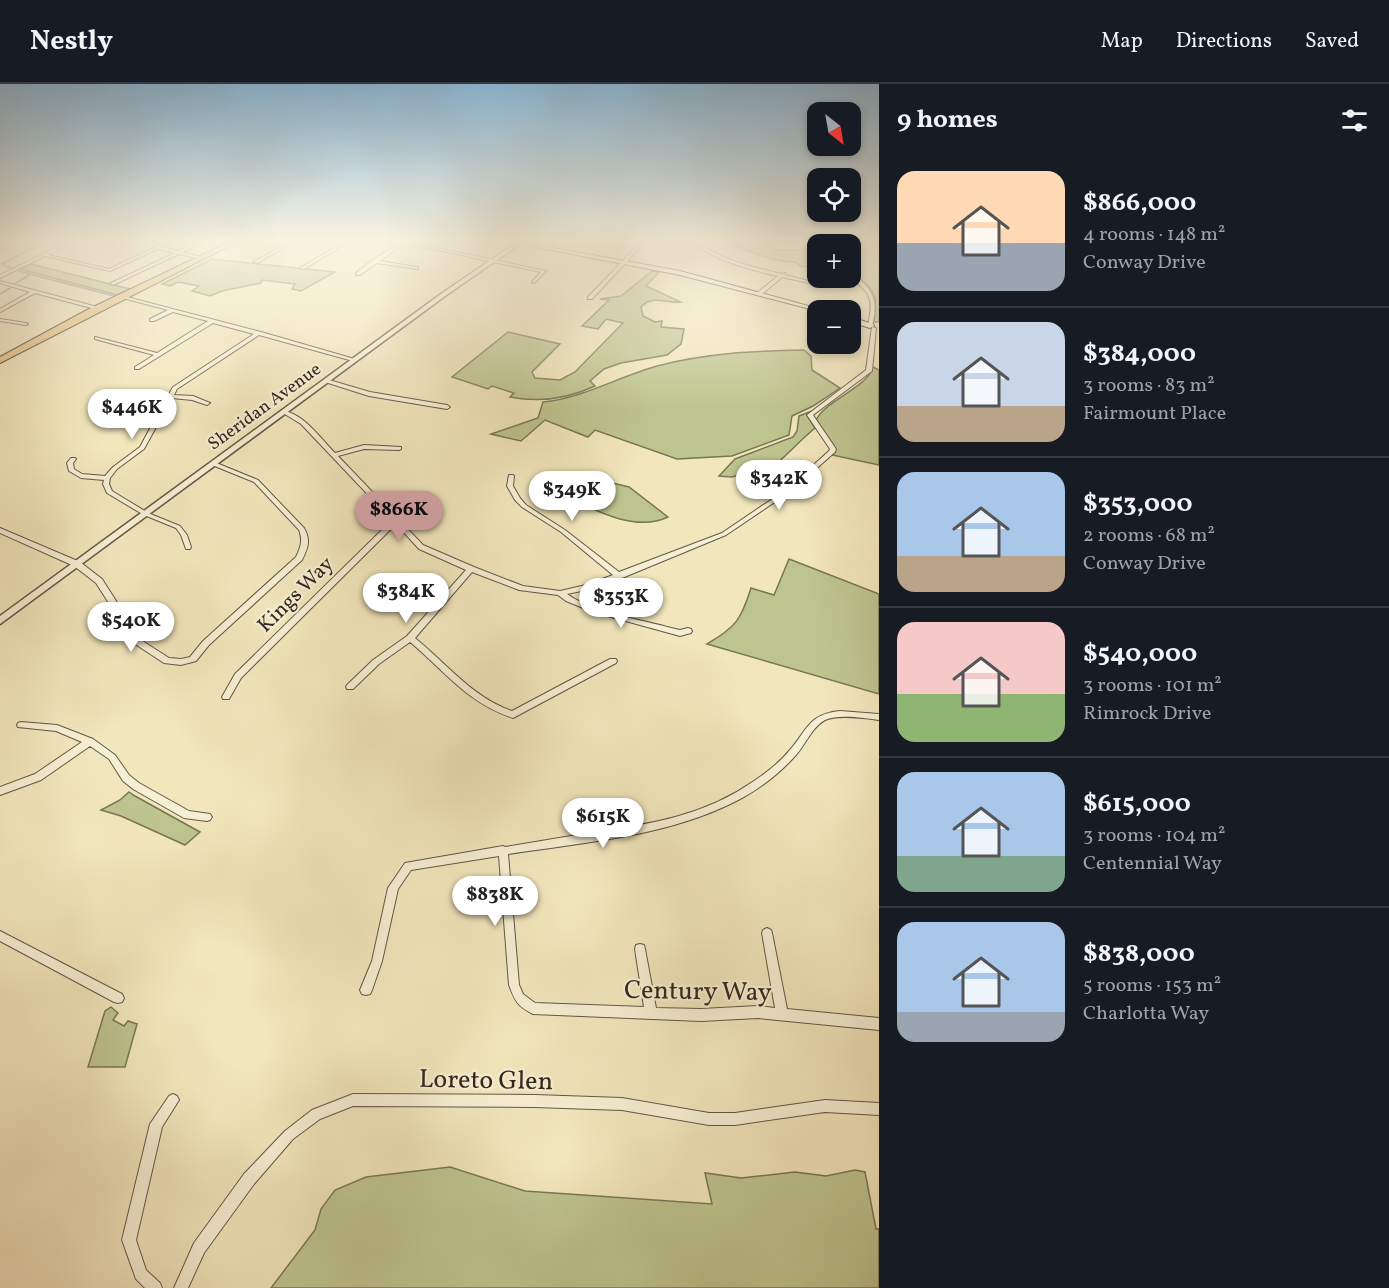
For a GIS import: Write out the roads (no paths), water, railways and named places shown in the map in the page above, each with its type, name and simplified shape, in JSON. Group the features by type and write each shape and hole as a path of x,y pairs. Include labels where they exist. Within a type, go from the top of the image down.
{"main road":[{"path":"0,360 90,312 123,298"},
{"path":"775,298 807,307"},
{"path":"0,365 98,310"}],"street":[{"path":"0,311 22,298"},
{"path":"55,298 98,310"},
{"path":"129,298 355,360"},
{"name":"Sheridan Avenue","path":"0,621 440,298"},
{"path":"285,412 303,423 421,547 522,588 557,592 588,587 724,534 789,490 830,454 833,449 810,415 869,371 874,328 874,298"},
{"path":"152,320 172,310"},
{"path":"0,320 26,324"},
{"path":"137,368 212,321"},
{"path":"188,548 184,535 178,527 146,514 109,492 106,484 107,478 142,448 169,396 184,380 259,333"},
{"path":"97,338 158,355"},
{"path":"327,381 369,394 447,407"},
{"path":"169,396 193,398 207,403"},
{"path":"124,418 159,417"},
{"path":"334,455 364,447 399,448"},
{"path":"73,459 70,462 71,470 81,476 107,478"},
{"path":"0,530 77,564 99,581 138,642 157,655 167,661 181,662 193,659 206,643 299,558 306,545 303,529 256,481 214,464"},
{"path":"511,476 510,486 524,506 563,531 619,576"},
{"name":"Kings Way","path":"226,697 238,676 395,521"},
{"path":"350,687 375,662 410,638 471,569"},
{"path":"557,592 568,601 670,631 680,633 688,631"},
{"path":"410,638 428,652 466,690 502,713 513,715 613,661"},
{"path":"366,990 377,961 393,888 408,866 650,828 685,819 715,808 745,793 773,773 795,751 820,718 832,715 879,717"},
{"path":"21,725 57,728 90,741 112,757 126,778 136,786 187,815 207,817"},
{"path":"0,790 38,777 90,741"},
{"name":"Century Way","path":"503,850 514,985 519,998 533,1008 782,1014 879,1024"},
{"path":"767,933 782,1014"},
{"path":"0,936 118,998"},
{"path":"640,949 651,1012"},
{"path":"155,1288 141,1274 129,1240 156,1124 173,1100"},
{"name":"Loreto Glen","path":"181,1288 204,1240 257,1170 289,1136 316,1114 353,1101 535,1101 622,1104 709,1119 735,1119 825,1106 879,1109"}]}
